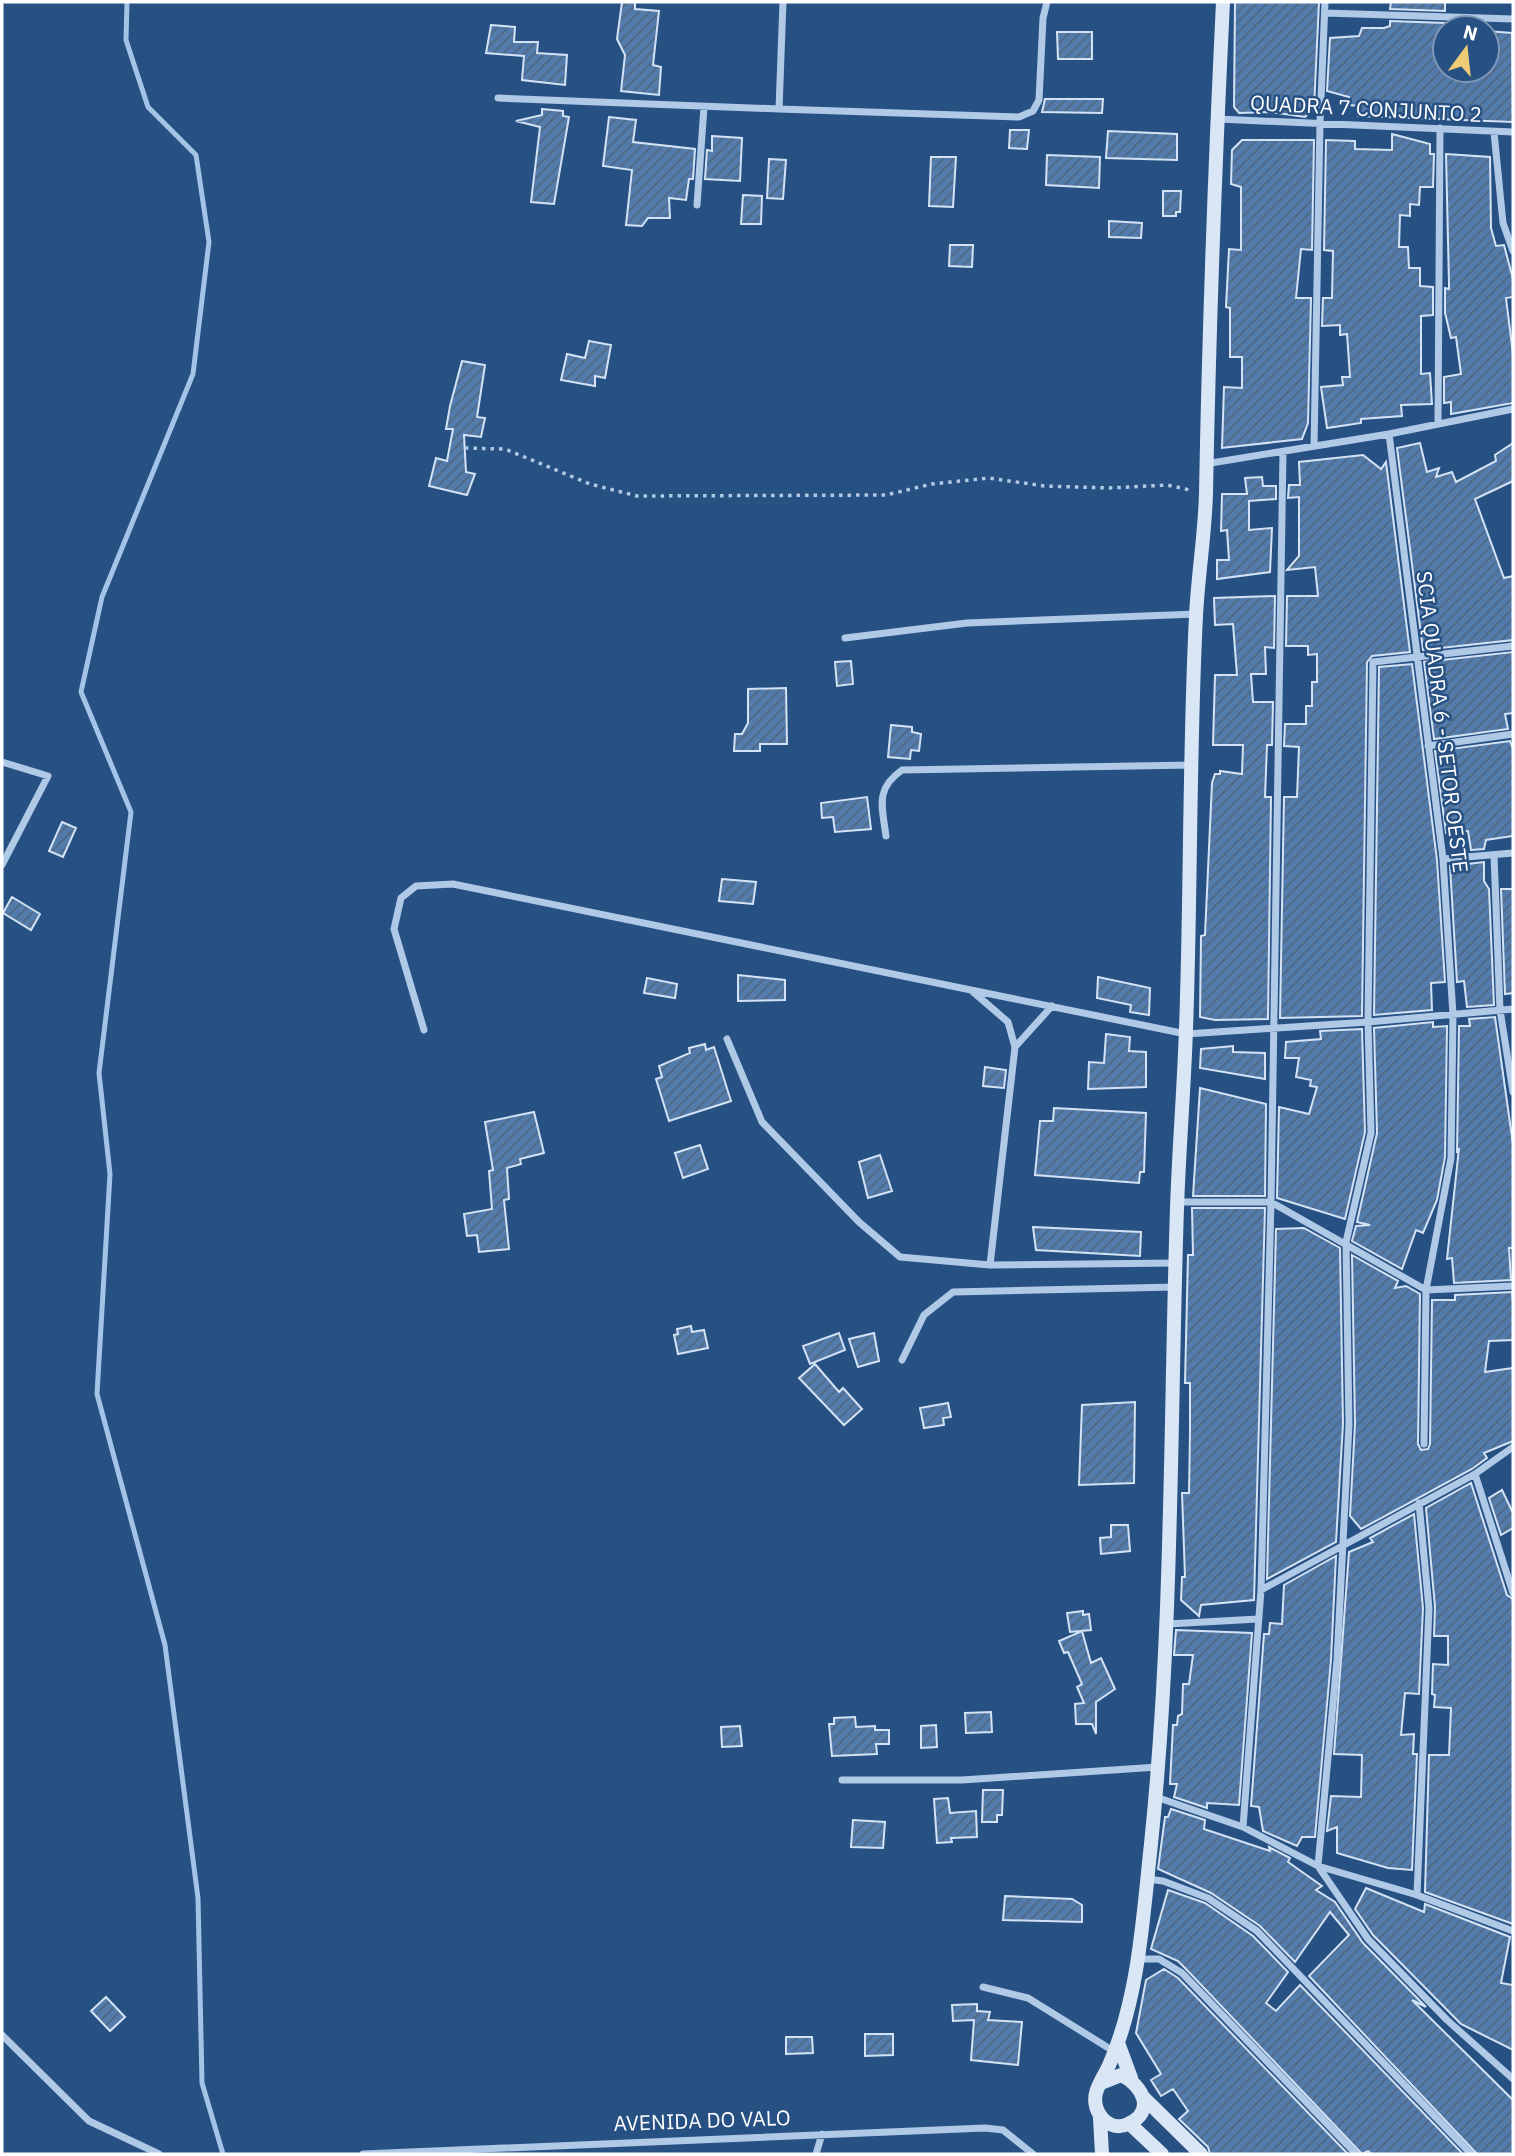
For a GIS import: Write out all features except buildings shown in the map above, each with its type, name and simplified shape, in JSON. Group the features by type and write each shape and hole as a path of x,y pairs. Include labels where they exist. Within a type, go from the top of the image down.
{"street":[{"path":"779,109 783,2"},
{"path":"498,98 1019,117 1033,111 1040,100 1043,19 1047,2"},
{"path":"1105,2154 1100,2118 1096,2110 1096,2091 1117,2047 1137,1959 1156,1797 1168,1624 1177,1202 1186,1034 1196,614 1206,493 1223,2"},
{"path":"1314,446 1325,2"},
{"path":"1325,13 1513,19"},
{"path":"697,205 704,107"},
{"name":"QUADRA 7 CONJUNTO 2","path":"1217,119 1513,132"},
{"path":"1438,424 1440,128"},
{"path":"1494,132 1503,223 1513,251"},
{"path":"1205,464 1389,434 1513,409"},
{"name":"SCIA QUADRA 6 - SETOR OESTE","path":"1389,434 1415,656 1443,859 1453,1015 1451,1158 1426,1290 1424,1444"},
{"path":"1243,1827 1261,1590 1271,1202 1283,452"},
{"path":"845,638 967,623 1196,614"},
{"path":"1513,646 1373,662 1368,1022 1371,1133 1346,1242 1349,1424 1337,1660 1318,1866 1368,1939 1447,2020 1513,2078"},
{"path":"1428,746 1513,734"},
{"path":"2,762 48,776 2,865"},
{"path":"886,836 881,801 887,781 902,770 1192,765"},
{"path":"1443,859 1513,853"},
{"path":"1494,855 1500,1010 1513,1092"},
{"path":"424,1030 394,929 401,898 416,886 453,884 1186,1034 1513,1009"},
{"path":"970,990 1008,1023 1015,1047 990,1265"},
{"path":"1015,1047 1052,1006"},
{"path":"727,1039 762,1122 859,1222 900,1257 990,1265 1176,1263"},
{"path":"1177,1202 1271,1202 1346,1242 1426,1290 1513,1286"},
{"path":"902,1360 924,1315 953,1292 1175,1287"},
{"path":"1261,1590 1475,1474 1513,1447"},
{"path":"1475,1474 1513,1593"},
{"path":"1417,1895 1429,1608 1419,1503"},
{"path":"1168,1624 1258,1619"},
{"path":"842,1780 962,1780 1158,1767"},
{"path":"1156,1797 1243,1827 1318,1866 1417,1895 1513,1931"},
{"path":"1147,1879 1163,1881 1208,1898 1257,1931 1471,2154"},
{"path":"1137,1959 1159,1959 1182,1973 1356,2154"},
{"path":"983,1987 1028,1998 1117,2047 1131,2078 1140,2087 1144,2098 1201,2154"},
{"path":"2,2035 89,2120 159,2154"},
{"path":"1101,2083 1121,2075 1131,2078"},
{"path":"1105,2154 1124,2125 1141,2113 1144,2098"},
{"path":"1100,2118 1124,2125 1162,2154"},
{"name":"AVENIDA DO VALO","path":"363,2154 822,2134 1003,2130 1033,2154"},
{"path":"816,2154 822,2134"}],"path":[{"path":"465,448 505,449 590,484 638,496 886,495 932,484 989,478 1044,486 1109,488 1167,485 1206,493"}],"waterway":[{"path":"127,2 126,40 148,107 196,155 209,242 193,374 102,597 81,692 131,812 99,1073 110,1174 97,1394 165,1645 198,1898 202,2083 223,2154"}]}
